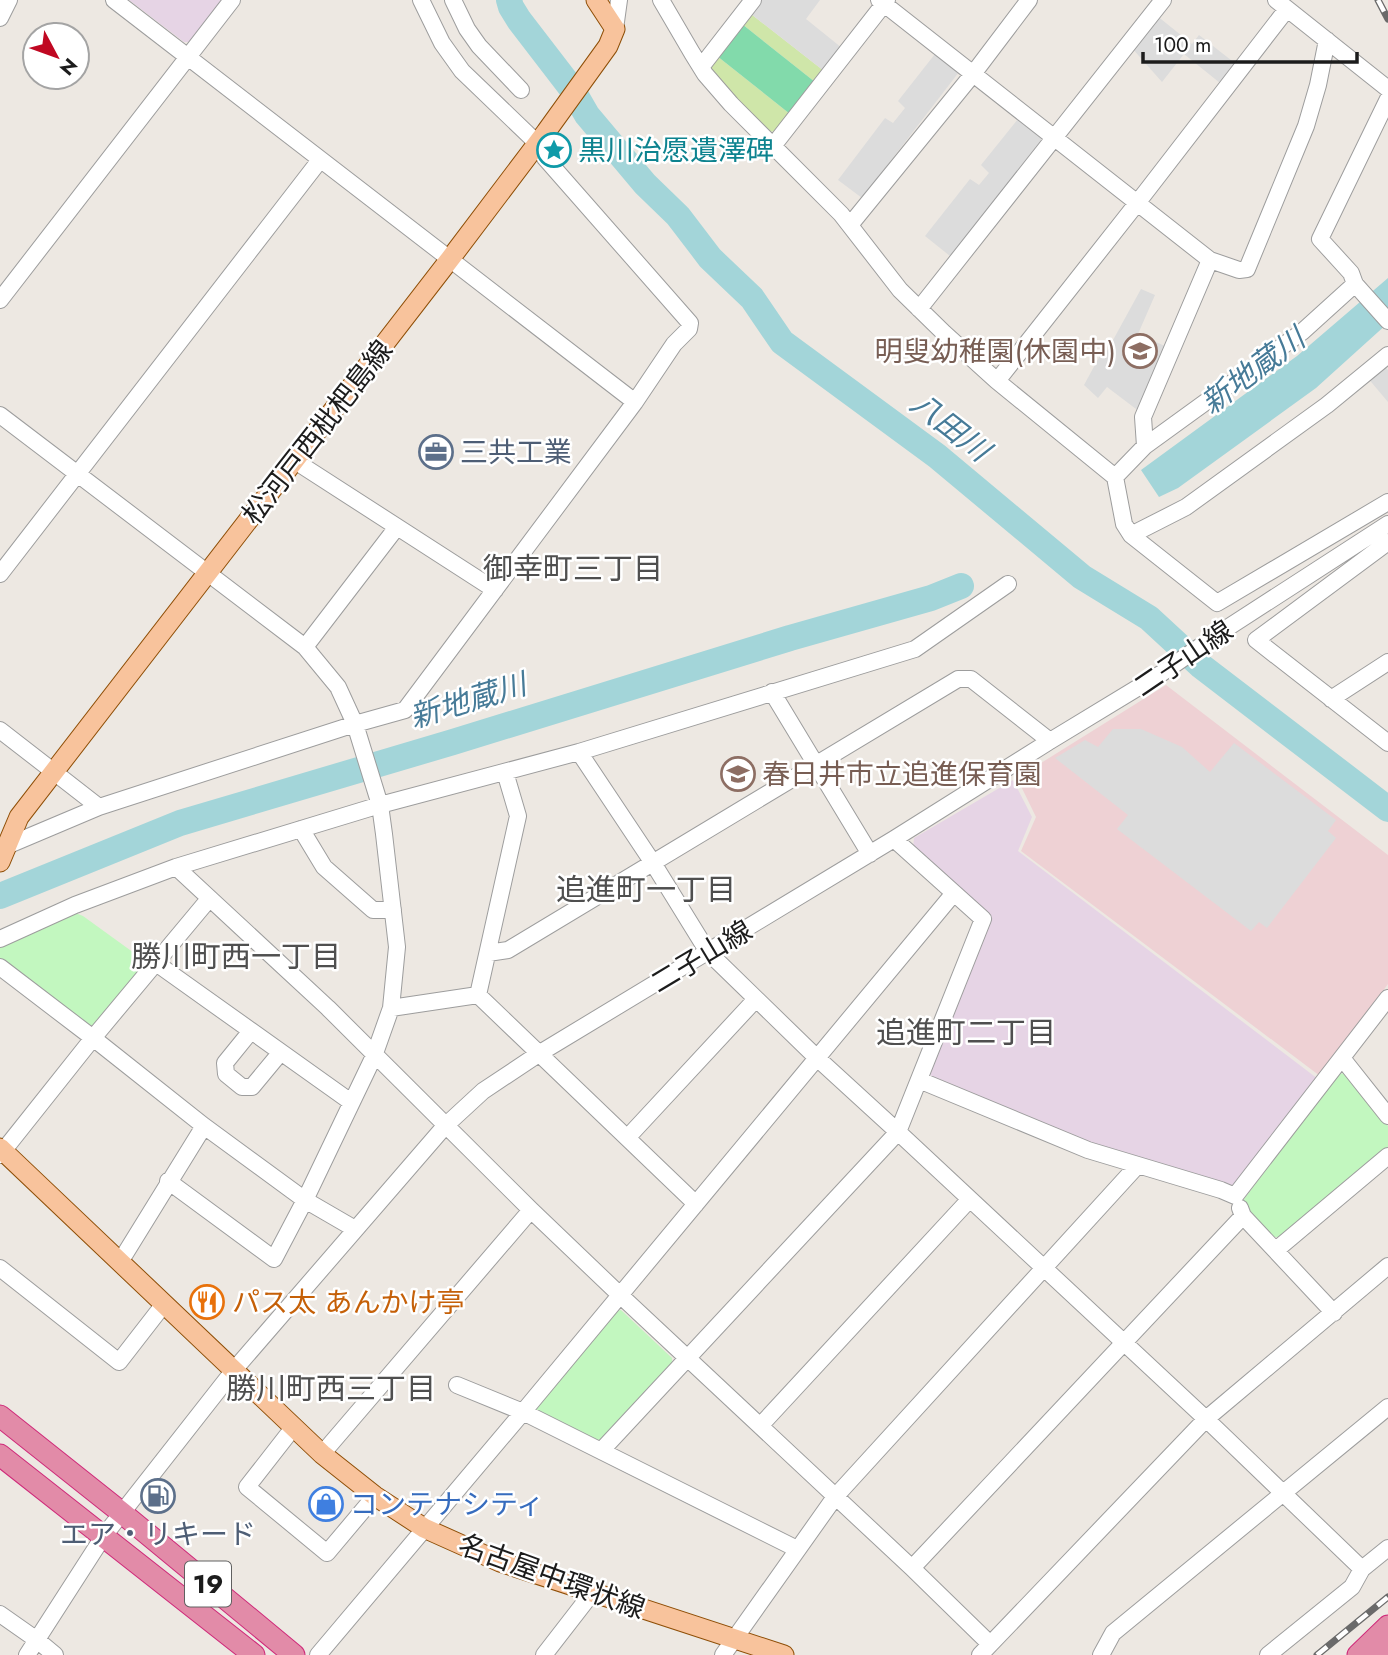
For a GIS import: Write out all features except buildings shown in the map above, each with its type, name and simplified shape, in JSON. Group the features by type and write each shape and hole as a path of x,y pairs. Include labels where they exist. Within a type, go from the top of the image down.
{"highway":[{"name":"19","path":"0,1416 294,1655"},
{"name":"19","path":"0,1455 253,1654"},
{"path":"1358,1655 1388,1626"},
{"path":"268,1633 306,1655"},
{"path":"1366,1655 1388,1637"},
{"path":"1383,1655 1388,1651"}],"main road":[{"path":"596,0 612,37"},
{"name":"松河戸西枇杷島線","path":"2,853 19,817 542,138 612,37"},
{"name":"名古屋中環状線","path":"1,1151 322,1454 375,1496 424,1528 500,1562 592,1592 729,1647 784,1655"}],"street":[{"path":"0,18 9,0"},
{"path":"114,0 635,402"},
{"path":"0,300 232,0"},
{"path":"2,853 99,807 405,710 635,402 674,344 689,329 690,323 545,158 542,138 462,71 442,43 421,0"},
{"path":"453,0 479,46 521,90"},
{"path":"612,37 619,0"},
{"path":"661,0 701,67 731,104 842,214 900,290 997,381 1115,477 1124,524 1131,535 1217,603 1388,502"},
{"path":"701,67 753,0"},
{"path":"850,225 973,74 1029,0"},
{"path":"919,309 1163,0"},
{"path":"773,146 883,1 1210,260 1239,270 1247,269 1306,126 1327,40"},
{"path":"997,381 1138,202 1282,4 1388,89"},
{"path":"1388,99 1320,239 1351,272 1357,287 1388,321"},
{"path":"0,574 320,160"},
{"path":"1145,446 1143,417 1210,260"},
{"path":"1115,477 1145,446 1301,332 1357,287"},
{"path":"1131,535 1186,507 1327,405 1388,355"},
{"path":"0,415 305,647 338,687 355,724 380,806 397,947 391,1008 374,1056 274,1259 168,1181"},
{"path":"295,461 495,590"},
{"name":"二子山線","path":"27,1655 103,1537 233,1370 445,1126 483,1091 540,1053 1166,671 1216,635 1388,524"},
{"path":"305,647 397,527"},
{"path":"1388,542 1256,640 1388,743"},
{"path":"0,939 75,905 176,867 380,806 579,752 915,649 1008,584"},
{"path":"1331,699 1388,662"},
{"path":"488,953 508,950 958,679 971,679 1050,741"},
{"path":"772,692 870,854"},
{"path":"0,730 99,807"},
{"path":"579,752 708,952 816,1057 1206,1419 1362,1569"},
{"path":"478,995 518,816 505,772"},
{"path":"301,829 324,867 373,910 393,910"},
{"path":"601,1451 898,1132 984,919 894,839"},
{"path":"176,867 328,1008 445,1126 620,1295 912,1568 985,1649 1206,1419 1388,1266"},
{"path":"318,1655 954,893"},
{"path":"1,1151 209,899"},
{"path":"156,963 351,1102"},
{"path":"0,967 204,1126 305,1199 355,1229"},
{"path":"391,1008 478,995"},
{"path":"478,995 696,1204"},
{"path":"1235,1196 1388,998"},
{"path":"627,1138 756,999"},
{"path":"251,1031 225,1063 226,1074 242,1087 252,1087 281,1052"},
{"path":"1342,1058 1388,1116"},
{"path":"919,1080 1088,1150 1235,1196 1244,1216 1334,1312"},
{"path":"120,1262 204,1126"},
{"path":"1276,1250 1388,1156"},
{"path":"729,1647 835,1497 1137,1166"},
{"path":"760,1426 970,1199"},
{"path":"322,1454 531,1210"},
{"path":"912,1568 1244,1216"},
{"path":"0,1268 119,1362 164,1304"},
{"path":"457,1385 523,1412 797,1549"},
{"path":"1101,1655 1113,1633 1388,1406"},
{"path":"293,1427 247,1486 257,1495 327,1553 375,1496"},
{"path":"1268,1655 1352,1587 1362,1569 1388,1548"},
{"path":"544,1655 592,1592"},
{"path":"0,1614 55,1655"}],"shaded area":[{"path":"129,0 224,0 191,42 184,42"},
{"path":"762,0 820,0 806,19 842,48 824,71 751,14"},
{"path":"1156,15 1192,44 1199,35 1236,64 1220,83 1184,54 1162,82 1131,47"},
{"path":"935,54 959,72 862,198 838,180 885,118 893,123 905,108 898,101"},
{"path":"1018,119 1043,138 950,256 925,236 970,179 979,185 989,173 981,165"},
{"path":"1141,289 1155,295 1138,334 1167,347 1140,412 1107,387 1098,398 1084,385 1103,350 1107,351"},
{"path":"1383,364 1388,370 1388,402 1367,377"},
{"path":"1166,685 1388,855 1388,984 1320,1076 1021,851 1036,817 1017,778"},
{"path":"1113,729 1141,729 1182,747 1210,772 1234,743 1336,820 1328,831 1336,838 1267,928 1259,922 1251,931 1117,829 1128,815 1055,758 1085,740 1098,747"},
{"path":"1013,780 1032,817 1018,851 1318,1079 1238,1183 1231,1186 1091,1144 932,1078 929,1072 991,917 913,849 914,838"}],"green space":[{"path":"751,14 824,71 815,82 742,24"},
{"path":"742,24 815,82 790,114 717,56"},
{"path":"717,56 790,114 776,131 769,132 711,72 711,65"},
{"path":"73,912 83,916 141,958 143,965 93,1025 87,1026 0,959 0,945"},
{"path":"1345,1073 1388,1126 1388,1148 1279,1237 1273,1237 1244,1206 1244,1199 1338,1074"},
{"path":"621,1310 672,1358 672,1364 601,1439 595,1441 537,1412 536,1406 615,1311"}],"water":[{"path":"1388,278 1388,323 1316,388 1178,488 1159,497 1141,470 1297,356"}],"waterway":[{"name":"八田川","path":"509,0 519,20 572,89 587,115 645,184 678,216 710,258 752,298 782,342 937,456 1082,577 1149,618 1201,666 1388,809"},
{"name":"新地蔵川","path":"0,896 180,823 790,638 931,598 961,586"}],"railway":[{"path":"1378,0 1388,19"},
{"path":"1317,1655 1388,1597"}],"place":[{"name":"黒川治愿遺澤碑","path":"554,150"},
{"name":"明叟幼稚園(休園中)","path":"1140,351"},
{"name":"三共工業","path":"436,452"},
{"name":"春日井市立追進保育園","path":"738,774"},
{"name":"パス太 あんかけ亭","path":"207,1302"},
{"name":"エア・リキード","path":"158,1496"},
{"name":"コンテナシティ","path":"326,1504"}],"district":[{"name":"御幸町三丁目","path":"573,569"},
{"name":"追進町一丁目","path":"646,890"},
{"name":"勝川町西一丁目","path":"236,957"},
{"name":"追進町二丁目","path":"966,1033"},
{"name":"勝川町西三丁目","path":"331,1389"}]}
